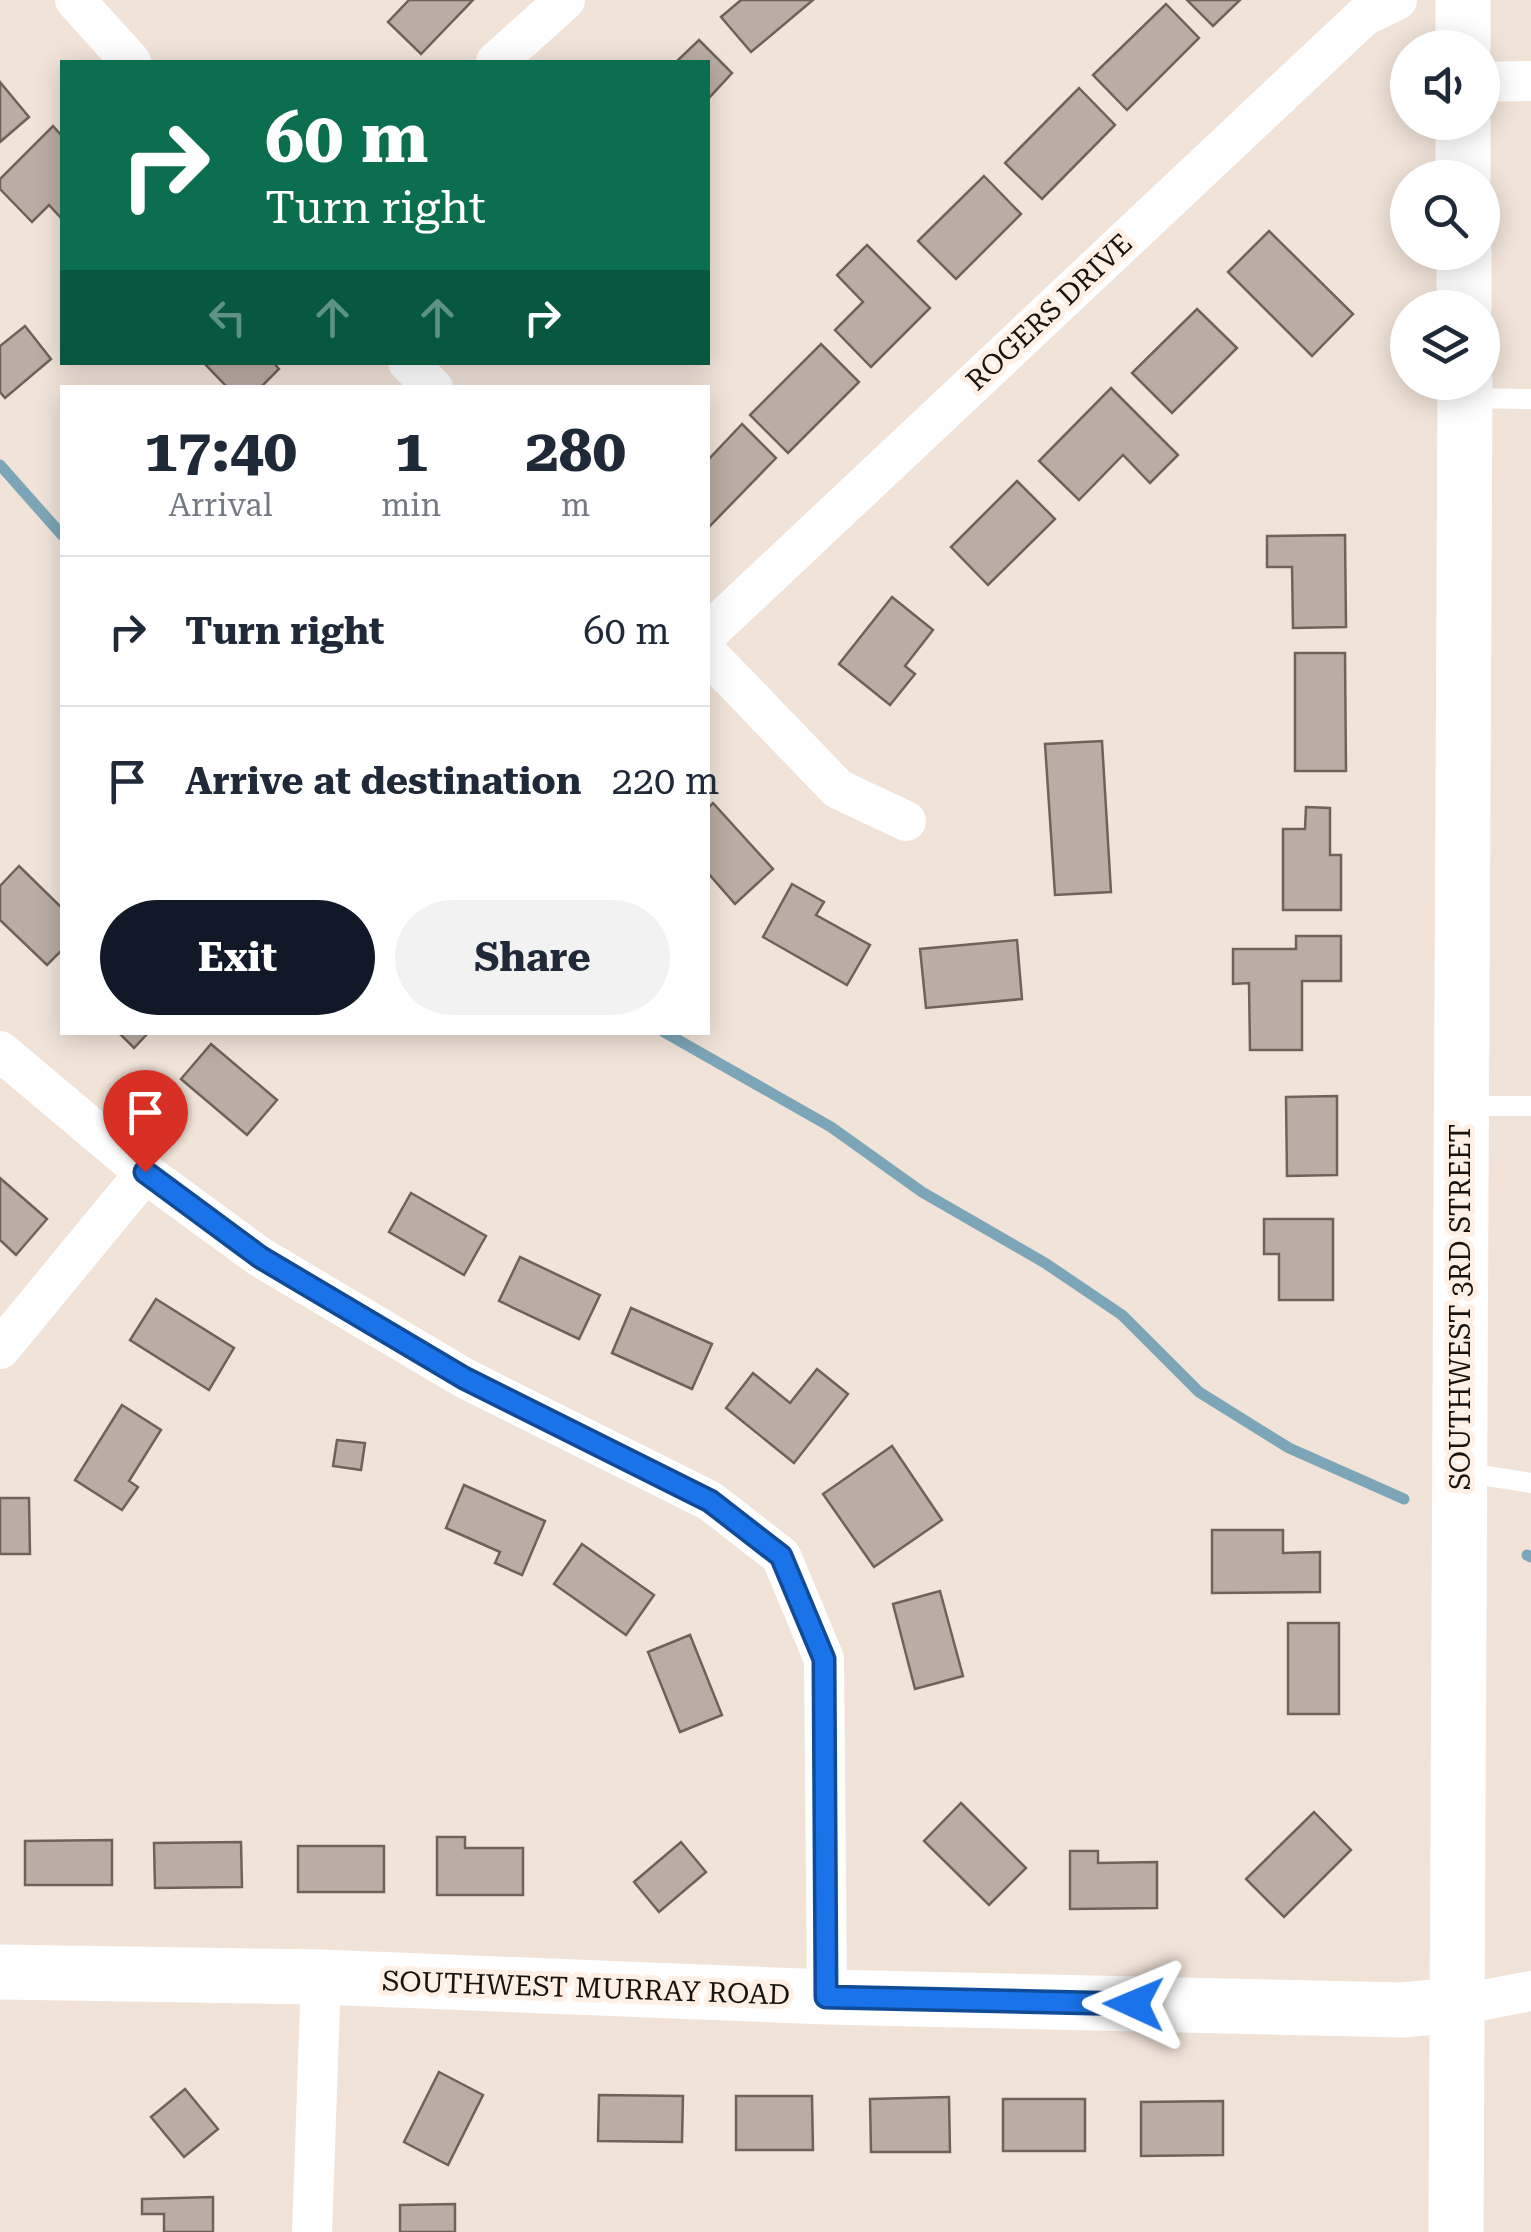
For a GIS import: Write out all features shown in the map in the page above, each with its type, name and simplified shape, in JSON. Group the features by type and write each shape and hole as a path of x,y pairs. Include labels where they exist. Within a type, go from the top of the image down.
{"main road":[{"path":"1462,30 1463,0"},
{"name":"SOUTHWEST 3RD STREET","path":"1456,2232 1465,400"},
{"name":"SOUTHWEST MURRAY ROAD","path":"0,1972 322,1977 826,1997 1402,2010 1458,2005"}],"street":[{"path":"75,0 129,60"},
{"path":"498,60 564,0"},
{"name":"ROGERS DRIVE","path":"710,631 1364,16 1397,0"},
{"path":"1500,82 1531,81"},
{"path":"411,365 430,385"},
{"path":"710,656 838,789 906,822"},
{"path":"0,1051 145,1172 260,1257 464,1378 710,1501 781,1556 824,1659 826,1997"},
{"path":"0,1349 145,1172"},
{"path":"312,2232 322,1977"},
{"name":"SOUTHWEST MURRAY ROAD","path":"1458,2005 1531,1990"}],"lane":[{"path":"1500,394 1531,398"},
{"path":"1460,1106 1531,1106"},
{"path":"1460,1471 1531,1483"}],"building":[{"path":"409,0 473,0 421,54 388,22"},
{"path":"741,0 813,0 751,52 721,17"},
{"path":"1187,0 1240,0 1213,26"},
{"path":"1166,4 1199,38 1127,110 1093,75"},
{"path":"699,40 732,73 710,97 710,60 678,60"},
{"path":"0,82 29,117 0,142"},
{"path":"1079,88 1115,125 1042,199 1005,163"},
{"path":"53,126 60,134 60,217 49,205 32,222 0,189 0,179"},
{"path":"984,176 1021,214 956,279 918,241"},
{"path":"1269,231 1353,314 1312,356 1228,272"},
{"path":"867,245 930,308 871,367 835,330 863,302 837,275"},
{"path":"1197,309 1237,348 1172,413 1132,373"},
{"path":"25,326 51,359 5,398 0,392 0,346"},
{"path":"821,344 859,382 788,453 750,415"},
{"path":"206,365 276,365 279,369 263,385 225,385"},
{"path":"1111,388 1178,455 1150,483 1123,455 1079,500 1039,461"},
{"path":"742,424 776,458 710,526 710,458"},
{"path":"1017,481 1055,519 988,585 951,547"},
{"path":"1345,535 1346,627 1293,628 1292,567 1267,567 1267,536"},
{"path":"892,597 933,630 905,666 915,674 890,705 839,664"},
{"path":"1295,653 1345,653 1346,771 1295,771"},
{"path":"1102,741 1111,892 1055,895 1045,744"},
{"path":"713,803 773,869 735,904 710,875"},
{"path":"1306,807 1330,808 1330,855 1341,855 1341,910 1283,910 1283,829 1305,829"},
{"path":"19,866 60,906 60,952 47,965 0,920 0,886"},
{"path":"792,884 824,902 816,915 870,945 847,985 763,937"},
{"path":"1296,936 1341,936 1341,981 1302,981 1302,1050 1250,1050 1249,983 1233,984 1233,949 1296,949"},
{"path":"1017,940 1022,999 926,1008 920,949"},
{"path":"121,1035 146,1035 134,1048"},
{"path":"211,1044 277,1100 247,1135 181,1079"},
{"path":"1337,1096 1337,1175 1287,1176 1286,1097"},
{"path":"0,1178 47,1219 16,1255 0,1240"},
{"path":"411,1193 486,1236 464,1275 389,1232"},
{"path":"1264,1219 1333,1219 1333,1300 1279,1300 1279,1254 1264,1254"},
{"path":"520,1257 600,1295 579,1339 499,1301"},
{"path":"156,1299 234,1348 209,1390 130,1340"},
{"path":"631,1308 712,1344 692,1389 612,1353"},
{"path":"817,1369 848,1394 794,1463 726,1408 753,1373 790,1403"},
{"path":"122,1405 161,1430 129,1481 138,1487 122,1510 75,1480"},
{"path":"337,1440 365,1443 361,1470 333,1466"},
{"path":"892,1446 942,1520 874,1567 823,1494"},
{"path":"464,1485 545,1521 522,1575 495,1563 500,1552 446,1528"},
{"path":"0,1498 29,1498 30,1554 0,1554"},
{"path":"1212,1530 1283,1530 1283,1553 1320,1552 1320,1592 1212,1593"},
{"path":"582,1544 654,1595 626,1635 554,1584"},
{"path":"940,1591 963,1676 915,1689 893,1604"},
{"path":"1288,1623 1339,1623 1339,1714 1288,1714"},
{"path":"690,1635 722,1715 680,1732 648,1652"},
{"path":"961,1803 1026,1868 989,1905 924,1841"},
{"path":"1314,1812 1351,1850 1284,1917 1246,1879"},
{"path":"437,1837 465,1837 465,1848 523,1848 523,1895 437,1895"},
{"path":"112,1840 112,1885 25,1885 25,1841"},
{"path":"241,1842 242,1887 155,1888 154,1843"},
{"path":"681,1842 706,1872 659,1912 634,1882"},
{"path":"298,1846 384,1846 384,1892 298,1892"},
{"path":"1070,1851 1098,1851 1098,1863 1157,1862 1157,1908 1070,1909"},
{"path":"439,2072 483,2095 448,2165 404,2142"},
{"path":"185,2089 218,2129 184,2157 151,2117"},
{"path":"599,2095 683,2096 682,2142 598,2141"},
{"path":"736,2096 812,2096 813,2150 736,2150"},
{"path":"949,2097 950,2152 871,2152 870,2099"},
{"path":"1003,2099 1085,2099 1085,2151 1003,2151"},
{"path":"1223,2101 1223,2155 1141,2156 1141,2102"},
{"path":"213,2197 213,2232 164,2232 164,2214 142,2214 142,2199"},
{"path":"455,2204 455,2232 400,2232 400,2205"}],"waterway":[{"path":"0,465 60,533"},
{"path":"669,1035 831,1127 922,1192 1045,1263 1122,1315 1199,1392 1289,1448 1404,1499"},
{"path":"1527,1555 1531,1557"}],"route":[{"path":"145,1172 260,1257 464,1378 710,1501 781,1556 824,1659 826,1997 1134,2004"}]}
